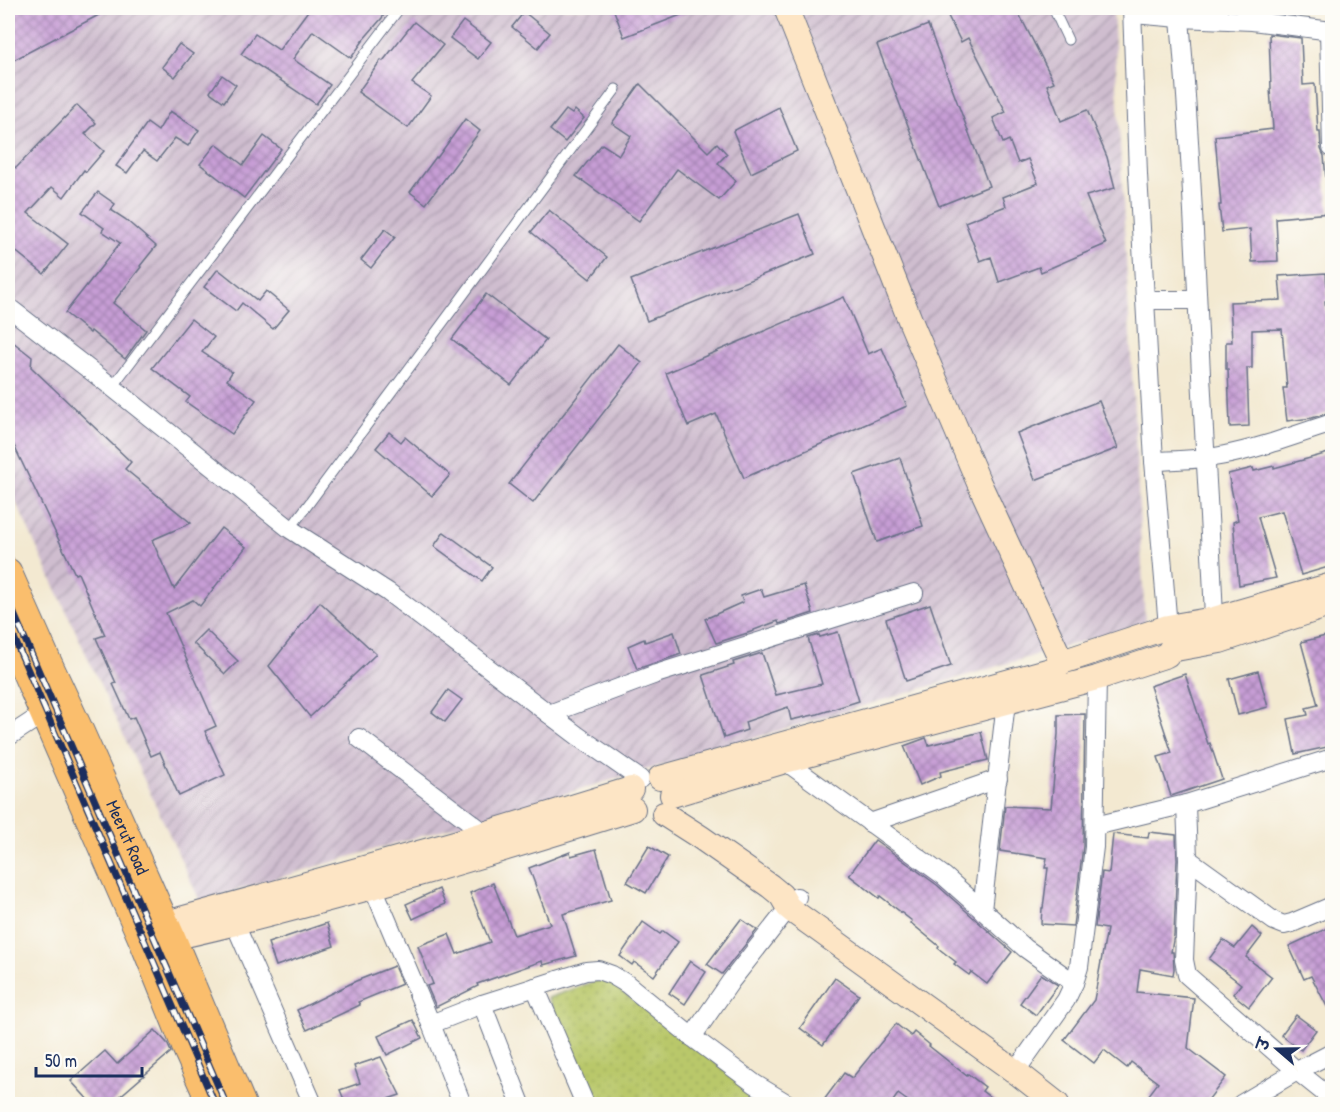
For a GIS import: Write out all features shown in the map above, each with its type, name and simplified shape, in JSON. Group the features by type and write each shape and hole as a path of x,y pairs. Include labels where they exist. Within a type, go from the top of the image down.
{"main road":[{"name":"Meerut Road","path":"8,572 169,931 242,1104"},
{"name":"Meerut Road","path":"8,632 141,939 186,1048 202,1099"},
{"path":"141,939 169,931"}],"street":[{"path":"787,8 916,336 979,483 1062,662"},
{"path":"219,921 486,834 785,761 1098,678 1167,655 1169,639 1154,460 1138,174 1133,11 1179,13 1331,31 1332,148"},
{"path":"1179,13 1214,619"},
{"path":"1146,300 1197,300"},
{"path":"8,307 290,529 388,592 612,760 700,837 789,900 822,933 1075,1104"},
{"path":"1154,460 1205,459 1221,456 1261,446 1332,423"},
{"path":"169,931 373,887 546,837 650,794 1054,669 1062,662 1169,639 1214,619 1332,585"},
{"path":"549,714 656,674 914,593"},
{"path":"1169,639 1220,641 1332,603"},
{"path":"1018,1066 1066,1000 1079,967 1094,847 1098,678"},
{"path":"982,910 1006,702"},
{"path":"8,737 43,714"},
{"path":"359,738 486,834"},
{"path":"1095,826 1186,804 1332,758"},
{"path":"785,761 944,876 1025,948 1074,983"},
{"path":"870,823 998,779"},
{"path":"1186,804 1188,859 1184,960 1187,975 1332,1099"},
{"path":"1188,859 1274,921 1284,925 1332,906"},
{"path":"373,887 462,1104"},
{"path":"692,1037 789,900"},
{"path":"219,921 313,1104"},
{"path":"431,1024 482,1004 586,971 598,970 627,984 755,1084 788,1104"},
{"path":"535,987 585,1104"},
{"path":"482,1004 521,1104"},
{"path":"1241,1104 1332,1053"},
{"path":"1018,1066 1057,1104"}],"lane":[{"path":"112,387 400,8"},
{"path":"1053,8 1068,40"},
{"path":"290,529 616,89"}],"shaded area":[{"path":"8,8 1113,8 1145,623 200,901 8,485"}],"green space":[{"path":"604,978 769,1104 595,1104 548,998"}],"building":[{"path":"13,8 112,8 8,63 8,10"},
{"path":"310,8 388,8 351,58 313,31 293,59 330,85 316,104 241,54 255,34 279,50"},
{"path":"613,8 699,8 624,37"},
{"path":"944,8 1016,8 1054,82 1047,85 1061,121 1087,110 1107,157 1115,188 1086,196 1106,244 1041,272 1039,267 999,282 991,257 980,261 965,222 1006,206 1003,197 1038,183 1028,159 1018,163 1009,140 1003,143 993,118 1006,112 968,38 961,42"},
{"path":"524,12 550,33 538,48 512,27"},
{"path":"463,21 491,42 478,59 450,38"},
{"path":"414,22 443,45 412,83 431,96 408,128 358,92 381,60 383,61"},
{"path":"928,25 989,186 939,206 877,45"},
{"path":"1269,34 1301,38 1303,85 1315,84 1318,132 1320,132 1321,149 1324,156 1329,213 1276,218 1278,261 1252,262 1250,229 1222,232 1215,136 1273,129"},
{"path":"179,44 193,54 175,77 162,67"},
{"path":"222,75 236,85 224,102 210,92"},
{"path":"640,84 708,152 717,143 727,154 718,163 736,181 719,200 677,169 639,221 576,176 602,144 619,155 631,136 612,123"},
{"path":"77,105 96,123 85,134 104,151 86,172 84,170 64,197 52,187 28,213 68,244 44,274 8,245 8,160 16,168"},
{"path":"779,107 797,151 751,173 733,131"},
{"path":"566,110 572,114 575,110 584,118 565,142 550,130"},
{"path":"170,111 199,130 188,146 175,138 157,161 143,151 127,173 116,166 147,123 158,131"},
{"path":"465,119 480,131 426,204 410,192"},
{"path":"264,136 281,149 244,198 200,164 216,144 243,165"},
{"path":"98,192 115,204 111,210 156,246 113,303 146,330 125,359 65,313 120,243 102,231 104,228 82,212"},
{"path":"549,210 607,257 590,279 531,232"},
{"path":"799,214 815,254 647,321 631,280"},
{"path":"385,229 395,237 371,268 361,260"},
{"path":"218,269 258,301 266,291 289,310 273,329 242,303 236,311 204,287"},
{"path":"1326,273 1328,300 1325,301 1328,325 1325,325 1332,412 1312,418 1287,421 1283,388 1287,388 1282,329 1252,330 1252,368 1247,368 1249,426 1230,427 1226,342 1232,342 1230,302 1281,300 1279,276"},
{"path":"486,294 546,340 511,385 452,339"},
{"path":"844,297 868,354 882,348 907,406 744,478 716,414 688,426 666,373"},
{"path":"191,319 214,337 202,352 232,372 227,380 256,400 232,434 186,402 190,397 152,368"},
{"path":"8,338 32,357 31,367 131,462 125,469 191,523 152,540 174,589 221,528 246,547 200,606 193,600 166,613 216,726 205,731 225,775 179,796 160,752 151,756 134,717 129,719 96,638 105,635 78,573 75,574 8,433"},
{"path":"618,344 642,363 533,503 509,484"},
{"path":"1099,401 1118,448 1035,480 1017,433"},
{"path":"389,432 401,442 405,437 450,475 432,496 376,448"},
{"path":"1332,452 1332,566 1301,575 1282,511 1258,517 1276,578 1239,585 1233,522 1238,520 1228,474 1253,468 1254,471 1274,466 1274,468"},
{"path":"900,458 923,526 877,542 854,474"},
{"path":"444,532 492,567 482,581 434,546"},
{"path":"804,585 813,613 779,624 778,621 716,643 705,619 743,602 741,596 761,589 764,597"},
{"path":"320,602 376,654 310,717 269,666"},
{"path":"930,604 951,666 906,681 886,619"},
{"path":"206,630 238,661 225,674 193,643"},
{"path":"674,632 681,654 637,669 628,646 644,639 645,642"},
{"path":"838,632 859,701 791,720 788,707 745,722 747,730 724,738 703,675 762,653 776,695 822,684 808,638"},
{"path":"1330,635 1332,642 1332,746 1295,754 1288,719 1308,715 1306,708 1318,705 1301,642"},
{"path":"1258,671 1268,707 1238,715 1229,679"},
{"path":"1185,674 1222,779 1171,796 1158,757 1172,753 1150,686"},
{"path":"448,690 462,700 445,722 432,712"},
{"path":"1085,714 1083,846 1073,926 1041,924 1048,868 1045,868 1047,858 1000,851 1005,806 1051,808 1058,715"},
{"path":"981,732 988,760 940,772 941,776 920,785 904,746 926,738 929,745"},
{"path":"1149,832 1176,835 1174,935 1171,952 1173,952 1174,969 1173,975 1140,969 1137,992 1194,998 1188,1048 1226,1077 1205,1104 1159,1104 1148,1096 1158,1083 1131,1062 1127,1068 1104,1050 1094,1063 1064,1040 1094,1000 1107,929 1095,927 1102,872 1109,873 1113,834 1148,838"},
{"path":"875,840 937,885 1012,952 987,984 971,972 969,975 954,964 956,962 911,923 912,921 849,875"},
{"path":"649,846 668,857 646,893 627,882"},
{"path":"596,849 611,900 563,914 576,956 543,965 542,961 477,984 478,986 436,1007 427,986 433,984 418,946 449,934 457,954 490,942 470,893 493,883 514,935 550,924 529,868 570,852 571,856"},
{"path":"439,889 445,904 413,919 406,904"},
{"path":"741,919 757,930 722,974 707,964"},
{"path":"643,922 660,934 663,931 678,942 654,976 634,962 632,965 620,956"},
{"path":"327,923 334,946 276,966 268,943"},
{"path":"1332,926 1332,1016 1311,976 1304,979 1289,946"},
{"path":"1252,927 1262,936 1246,957 1272,977 1249,1007 1233,994 1241,984 1209,959 1223,940 1235,948"},
{"path":"690,961 706,972 685,1004 669,993"},
{"path":"394,966 402,984 358,1002 360,1005 307,1030 297,1010 356,981"},
{"path":"1041,974 1058,985 1036,1015 1020,1003"},
{"path":"835,978 859,995 823,1045 800,1028"},
{"path":"1296,1015 1316,1030 1301,1050 1281,1035"},
{"path":"413,1020 422,1038 387,1055 378,1036"},
{"path":"896,1024 911,1036 914,1032 967,1076 968,1074 985,1087 982,1091 999,1104 912,1104 898,1094 891,1104 821,1104 844,1073 852,1078"},
{"path":"155,1030 167,1043 171,1052 111,1104 92,1104 71,1081 105,1051 117,1064"},
{"path":"381,1057 400,1095 373,1104 346,1104 340,1090 360,1083 354,1066"}],"railway":[{"path":"8,600 226,1104"},
{"path":"8,624 215,1104"}]}
